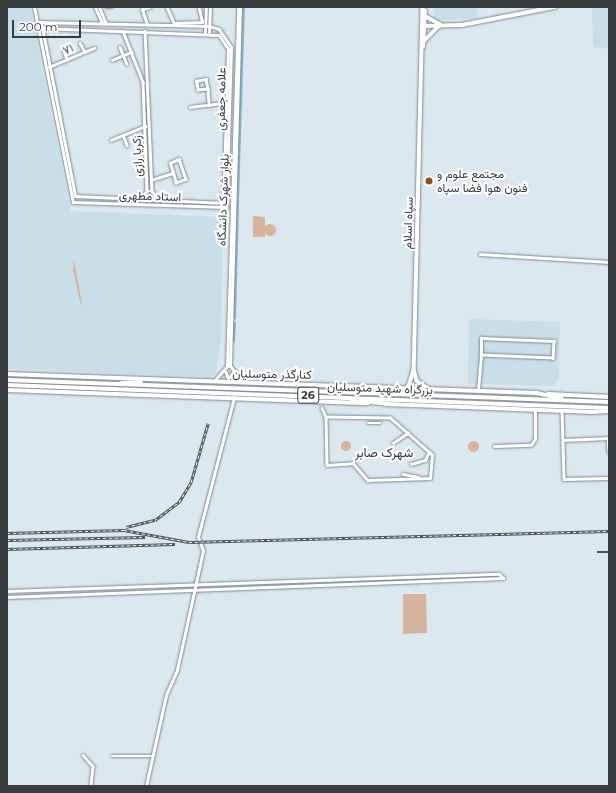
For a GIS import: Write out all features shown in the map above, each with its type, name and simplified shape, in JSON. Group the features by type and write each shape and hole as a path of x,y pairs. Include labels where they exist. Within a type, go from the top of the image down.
{"highway":[{"name":"بزرگراه شهید متوسلیان","path":"7,380 609,402"},
{"name":"بزرگراه شهید متوسلیان","path":"7,388 41,386 334,396 609,411"},
{"path":"536,393 586,401"},
{"path":"334,396 388,404"},
{"path":"591,412 609,411"}],"main road":[{"name":"سپاه اسلام","path":"422,52 424,43 424,7"},
{"name":"سپاه اسلام","path":"424,7 414,369 417,382 429,389"},
{"path":"424,43 429,32 440,25 462,24 546,7"},
{"path":"423,25 462,25 555,7"},
{"path":"425,16 440,25"},
{"path":"408,388 414,369"},
{"name":"کنارگذر متوسلیان","path":"7,374 208,383 478,390 609,397"},
{"path":"106,384 166,381"},
{"name":"کنارگذر متوسلیان","path":"7,388 591,412"}],"street":[{"path":"34,7 39,22 62,142"},
{"path":"95,7 102,24"},
{"path":"99,7 106,24"},
{"path":"106,7 112,7"},
{"path":"147,25 142,10 149,7"},
{"path":"167,7 174,23 202,22 199,9"},
{"path":"205,33 206,7"},
{"path":"40,28 205,33 209,32 210,7"},
{"name":"بلوار شهرک دانشگاه","path":"226,371 230,321 239,7"},
{"path":"39,22 209,26"},
{"name":"علامه جعفری","path":"209,26 219,29 230,42 231,102 225,203"},
{"name":"زکریا رازی","path":"122,30 144,82 147,191 152,191 145,31"},
{"name":"علامه جعفری","path":"209,32 219,34 227,45 225,207"},
{"path":"80,43 85,52"},
{"path":"120,47 128,64"},
{"name":"۷۱","path":"48,68 94,48"},
{"path":"64,51 67,60"},
{"path":"112,60 131,52"},
{"path":"140,73 146,72"},
{"path":"208,89 198,90 196,81 206,79 208,89 209,105"},
{"path":"190,107 231,102"},
{"path":"111,140 145,126"},
{"path":"123,135 127,144"},
{"name":"استاد مطهری","path":"62,142 76,197 225,203"},
{"name":"استاد مطهری","path":"62,142 73,202 225,207"},
{"path":"179,160 186,180 176,183 173,173 170,163 179,160"},
{"path":"146,173 151,173"},
{"path":"151,180 173,173"},
{"path":"139,199 147,191"},
{"path":"152,191 159,200"},
{"path":"480,254 609,262"},
{"name":"بلوار شهرک دانشگاه","path":"230,321 233,373"},
{"path":"478,390 481,338 554,341 553,358 481,355"},
{"path":"208,383 226,371 228,378 233,373 245,384"},
{"path":"146,786 152,756 197,585 203,551 198,536 234,398"},
{"path":"322,408 326,417 327,465 353,464 368,480 419,477"},
{"path":"494,446 531,445 536,439 536,410"},
{"path":"562,411 564,479 609,478"},
{"path":"326,417 390,418 429,452 433,459 430,478 403,474"},
{"path":"374,418 375,424"},
{"path":"368,423 380,423"},
{"path":"392,443 408,433"},
{"path":"563,440 609,438 609,452"},
{"path":"411,464 425,460 429,452"},
{"path":"7,591 499,574 503,578 437,583 7,596"},
{"path":"436,576 437,583"},
{"path":"302,581 302,587"},
{"path":"96,588 97,594"},
{"path":"31,590 32,596"},
{"path":"83,755 93,766 91,786"},
{"path":"112,756 152,756"}],"shaded area":[{"path":"7,7 30,7 71,211 223,217 221,339 216,373 210,377 7,369"},
{"path":"434,7 477,7 477,19 434,20"},
{"path":"592,7 609,7 609,49 593,47"},
{"path":"253,216 265,217 265,237 253,237"},
{"path":"272,224 275,225 275,235 268,236 265,235 264,228 265,225"},
{"path":"74,260 82,304 81,305 73,270"},
{"path":"469,319 560,322 559,378 553,386 468,384"},
{"path":"344,441 348,441 350,442 350,450 344,451 341,448 341,444"},
{"path":"471,441 475,441 477,442 477,450 471,451 468,448 468,444"},
{"path":"403,594 426,594 427,633 403,634"}],"waterway":[{"path":"237,198 243,7"},
{"path":"234,318 237,201"},
{"path":"233,341 234,323"}],"railway":[{"path":"126,527 155,520 179,502 191,482 208,423"},
{"path":"7,533 124,530 189,542 609,531"},
{"path":"7,540 145,537"},
{"path":"7,549 175,544"},
{"path":"597,552 609,552"}],"place":[{"name":"مجتمع علوم و فنون هوا فضا سپاه","path":"429,181"}],"district":[{"name":"شهرک صابر","path":"384,452"}]}
